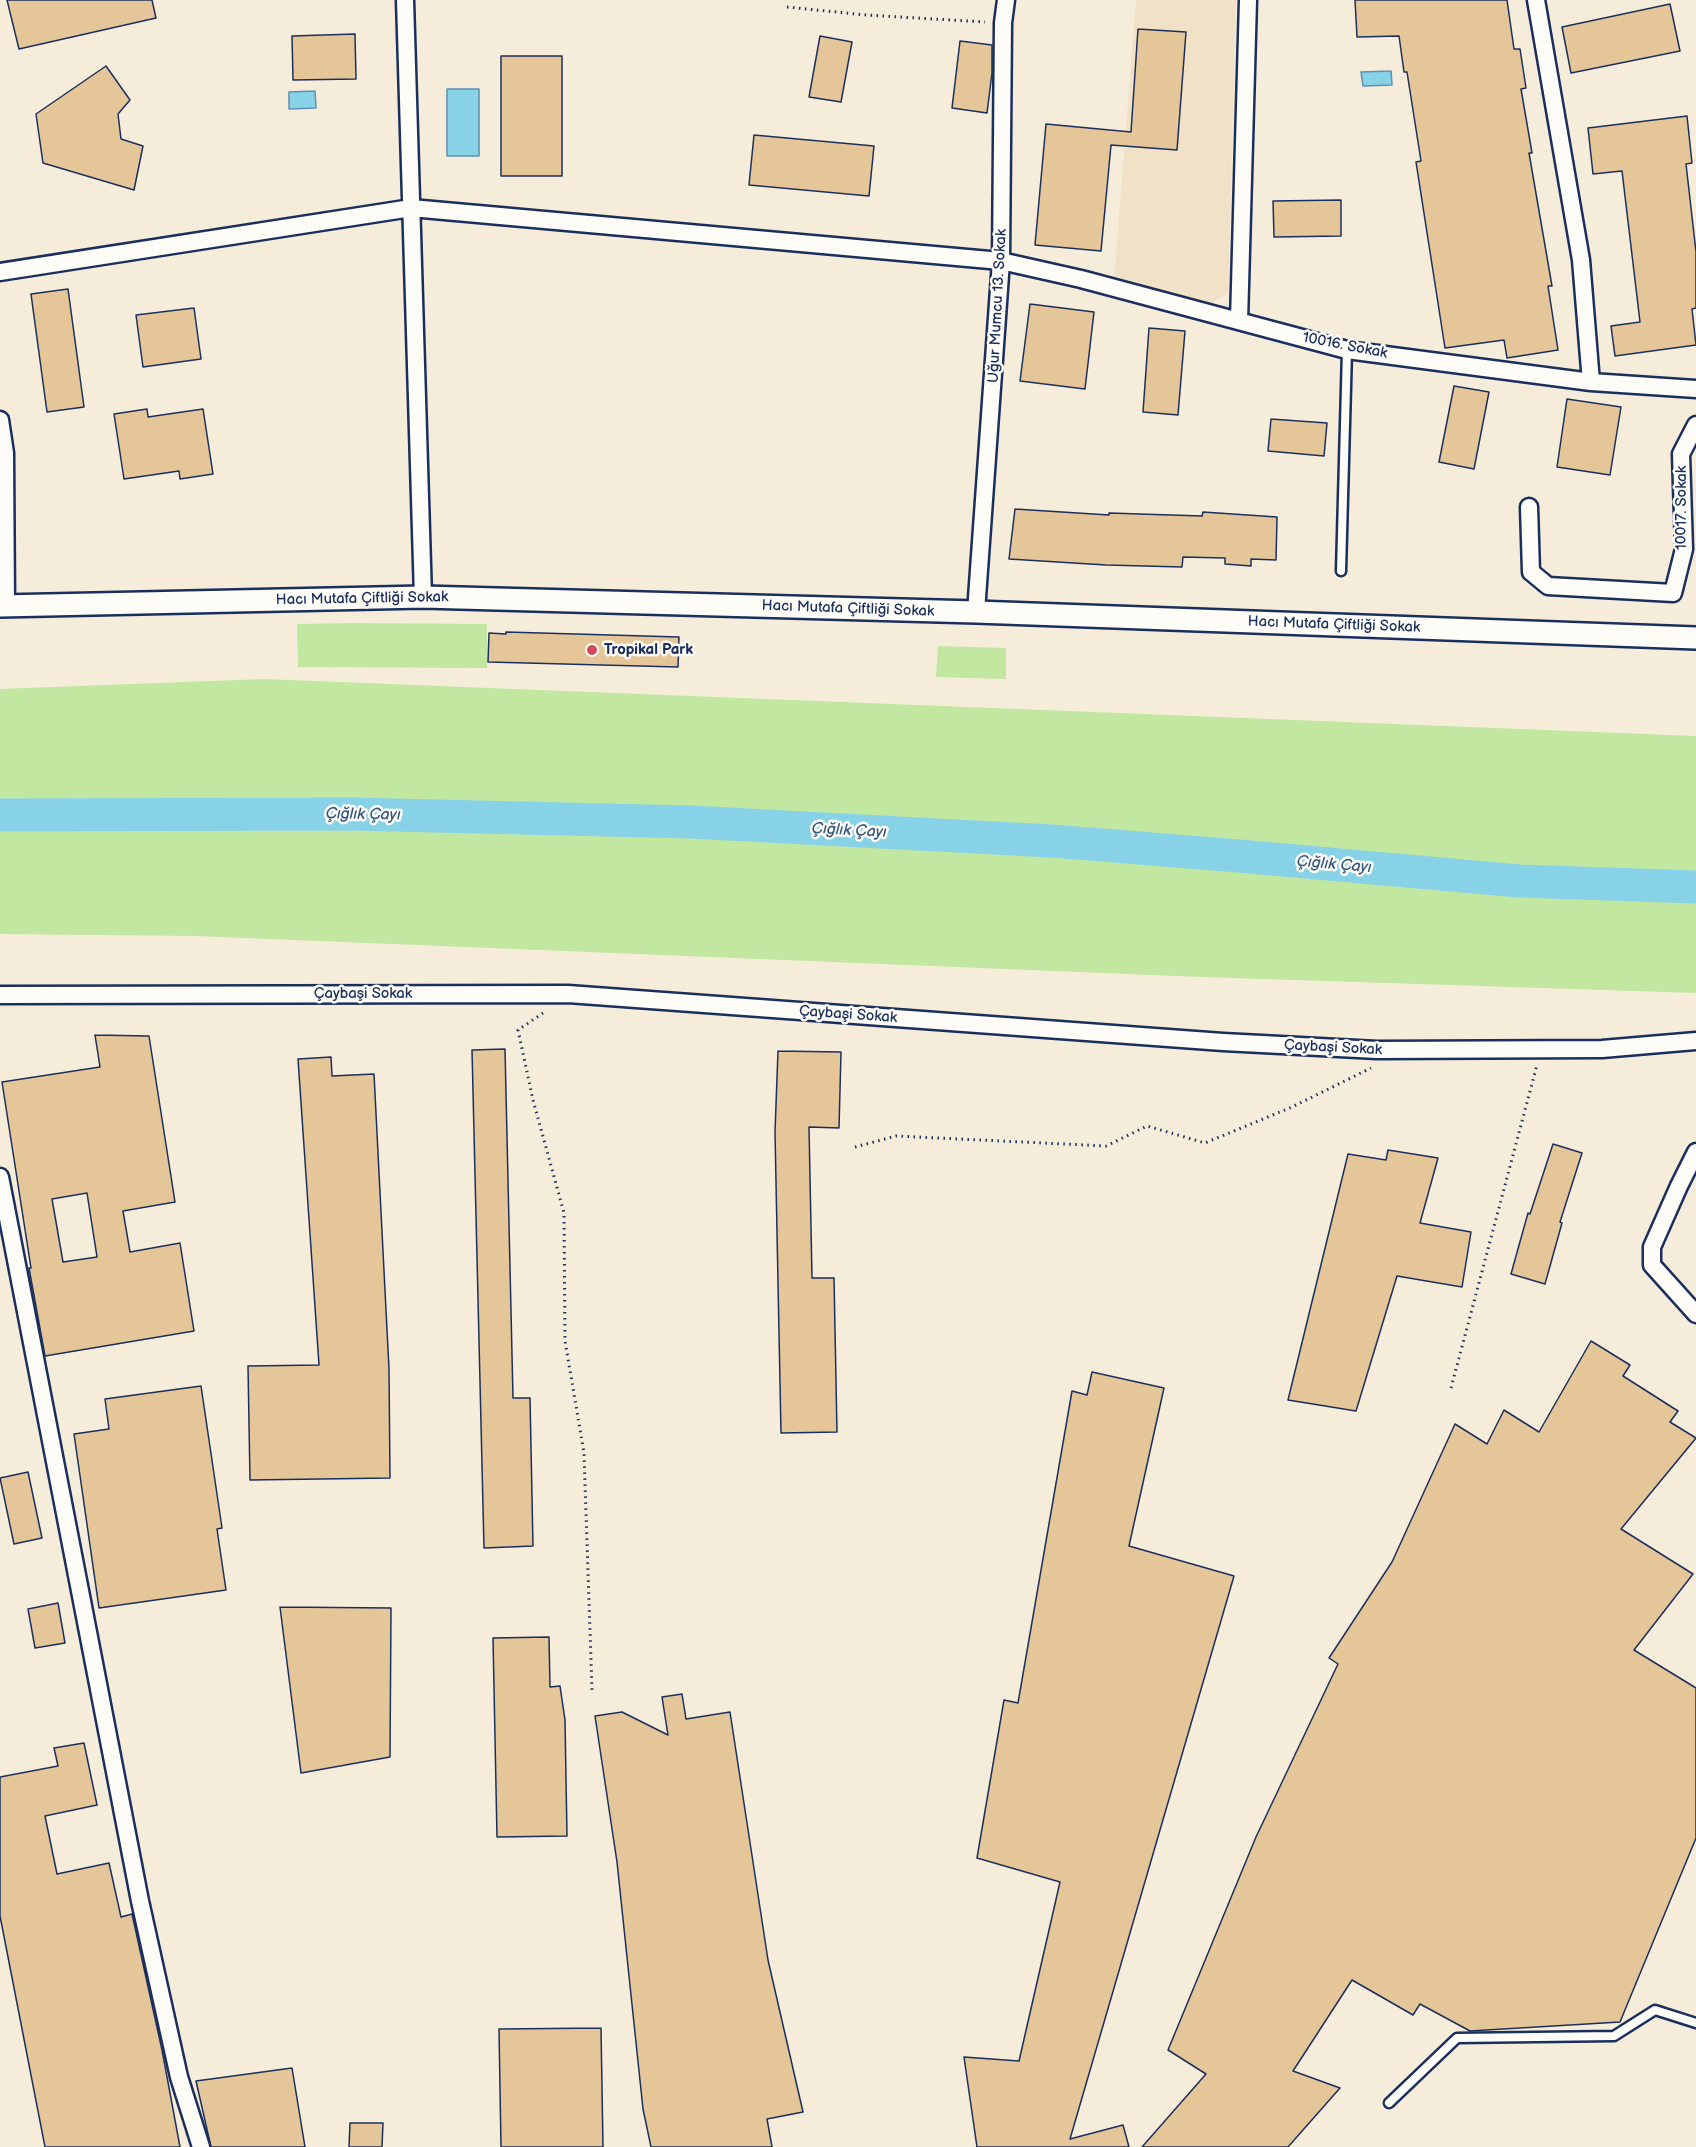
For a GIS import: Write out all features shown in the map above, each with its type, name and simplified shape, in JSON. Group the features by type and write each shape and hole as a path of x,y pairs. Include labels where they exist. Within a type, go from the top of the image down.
{"street":[{"path":"405,0 423,597"},
{"name":"Uğur Mumcu 13. Sokak","path":"976,612 1001,261 1003,22 1006,0"},
{"path":"1239,321 1248,0"},
{"path":"1536,0 1581,260 1591,382"},
{"name":"10016. Sokak","path":"0,272 411,208 1001,261 1081,279 1347,350 1591,382 1696,389"},
{"path":"0,420 5,453 3,606"},
{"name":"10017. Sokak","path":"1529,507 1532,572 1548,586 1673,594 1684,549 1681,454 1696,425"},
{"name":"Hacı Mutafa Çiftliği Sokak","path":"3,606 423,597 976,612 1696,638"},
{"name":"Çaybaşi Sokak","path":"0,995 568,994 1223,1042 1377,1050 1541,1051 1602,1049 1696,1041"},
{"path":"1696,1152 1678,1186 1652,1247 1652,1265 1696,1314"},
{"path":"0,1178 140,1901 179,2077 201,2147"}],"lane":[{"path":"1341,571 1347,350"},
{"path":"1389,2103 1458,2038 1614,2036 1655,2010 1696,2023"}],"path":[{"path":"787,7 866,15 1003,22"},
{"path":"543,1012 518,1030 533,1100 564,1213 565,1341 584,1453 592,1690"},
{"path":"855,1147 897,1136 1107,1146 1147,1126 1205,1143 1292,1107 1373,1066 1377,1050"},
{"path":"1451,1388 1541,1051"}],"shaded area":[{"path":"1136,0 1236,0 1228,294 1211,303 1114,279"}],"green space":[{"path":"297,624 487,624 487,668 298,667"},
{"path":"938,646 1006,648 1006,679 936,677"},
{"path":"264,679 1696,736 1696,993 1201,977 196,936 0,934 0,689"}],"water":[{"path":"1391,71 1392,85 1363,86 1361,72"},
{"path":"447,89 479,89 479,156 447,156"},
{"path":"315,91 316,108 289,109 289,92"}],"building":[{"path":"7,0 152,0 156,18 19,49"},
{"path":"1355,0 1507,0 1514,49 1520,49 1526,88 1521,89 1532,153 1529,153 1552,286 1548,286 1558,350 1507,358 1504,340 1445,348 1416,162 1421,161 1399,36 1357,37"},
{"path":"1670,4 1680,51 1571,73 1562,27"},
{"path":"1138,29 1186,32 1177,150 1111,145 1101,251 1035,245 1046,124 1131,132"},
{"path":"355,34 356,79 293,80 292,36"},
{"path":"820,36 852,42 841,102 809,97"},
{"path":"960,41 992,45 992,73 987,113 952,108"},
{"path":"501,56 562,56 562,176 501,176"},
{"path":"106,66 130,100 118,114 121,139 143,146 134,190 43,163 36,114"},
{"path":"1687,116 1692,163 1686,164 1696,252 1696,308 1692,309 1696,345 1615,356 1611,326 1640,322 1622,171 1593,174 1588,128"},
{"path":"754,135 874,146 869,196 749,185"},
{"path":"1341,200 1341,236 1274,237 1273,201"},
{"path":"68,289 84,407 47,412 31,294"},
{"path":"1030,304 1094,312 1085,389 1020,381"},
{"path":"194,308 201,359 143,367 136,315"},
{"path":"1149,328 1185,331 1178,415 1143,412"},
{"path":"1454,386 1489,392 1474,469 1439,462"},
{"path":"1567,399 1621,407 1610,475 1557,467"},
{"path":"147,409 148,417 203,409 213,474 180,479 179,471 124,479 114,414"},
{"path":"1271,419 1327,423 1324,456 1268,451"},
{"path":"1015,509 1109,515 1109,513 1202,516 1203,512 1277,517 1276,560 1251,559 1251,566 1225,564 1225,558 1183,557 1182,567 1009,559"},
{"name":"Tropikal Park","path":"506,632 679,637 678,667 488,662 489,633 506,634"},
{"path":"95,1035 149,1036 175,1202 123,1211 130,1252 180,1243 194,1331 45,1356 29,1268 31,1268 2,1082 100,1067","holes":["87,1193 97,1257 63,1262 52,1199"]},
{"path":"505,1049 513,1398 530,1398 533,1546 484,1548 472,1050"},
{"path":"778,1051 841,1052 839,1128 809,1127 812,1278 834,1278 837,1432 781,1433 775,1132"},
{"path":"331,1057 332,1076 374,1074 389,1369 390,1478 250,1480 248,1366 319,1365 298,1059"},
{"path":"1553,1144 1582,1153 1560,1222 1562,1223 1545,1284 1511,1274 1528,1213 1530,1214"},
{"path":"1388,1150 1438,1158 1420,1223 1471,1232 1462,1287 1397,1276 1356,1411 1288,1400 1348,1154 1386,1160"},
{"path":"1591,1341 1630,1365 1623,1376 1678,1411 1670,1422 1696,1438 1621,1529 1693,1574 1634,1650 1696,1688 1696,1838 1620,2022 1470,2031 1420,2004 1413,2015 1352,1980 1293,2071 1340,2088 1288,2147 1142,2147 1206,2074 1168,2050 1256,1837 1338,1664 1329,1658 1392,1562 1455,1424 1487,1444 1504,1410 1539,1432"},
{"path":"1092,1372 1164,1388 1129,1546 1234,1576 1070,2139 1123,2125 1129,2147 977,2147 964,2057 1019,2061 1060,1882 977,1858 1004,1700 1018,1703 1072,1391 1087,1395"},
{"path":"201,1386 222,1528 217,1529 226,1590 99,1608 74,1434 109,1429 105,1399"},
{"path":"28,1472 42,1538 14,1544 0,1478"},
{"path":"58,1603 65,1643 35,1648 28,1609"},
{"path":"280,1607 391,1608 390,1757 301,1773"},
{"path":"549,1637 550,1687 560,1686 565,1720 567,1836 497,1837 493,1638"},
{"path":"682,1694 686,1719 730,1712 768,1960 803,2112 767,2119 772,2147 651,2147 643,2109 617,1862 595,1716 622,1712 668,1735 662,1697"},
{"path":"84,1743 97,1805 45,1816 57,1874 109,1863 121,1917 132,1914 162,2050 180,2147 45,2147 0,1916 0,1777 58,1766 54,1748"},
{"path":"601,2028 603,2147 501,2147 499,2029"},
{"path":"292,2068 305,2147 211,2147 196,2081"},
{"path":"350,2123 383,2123 382,2147 349,2147"}],"waterway":[{"name":"Çığlık Çayı","path":"0,815 351,814 691,822 1051,841 1519,881 1696,887"}],"place":[{"name":"Tropikal Park","path":"592,650"}]}
